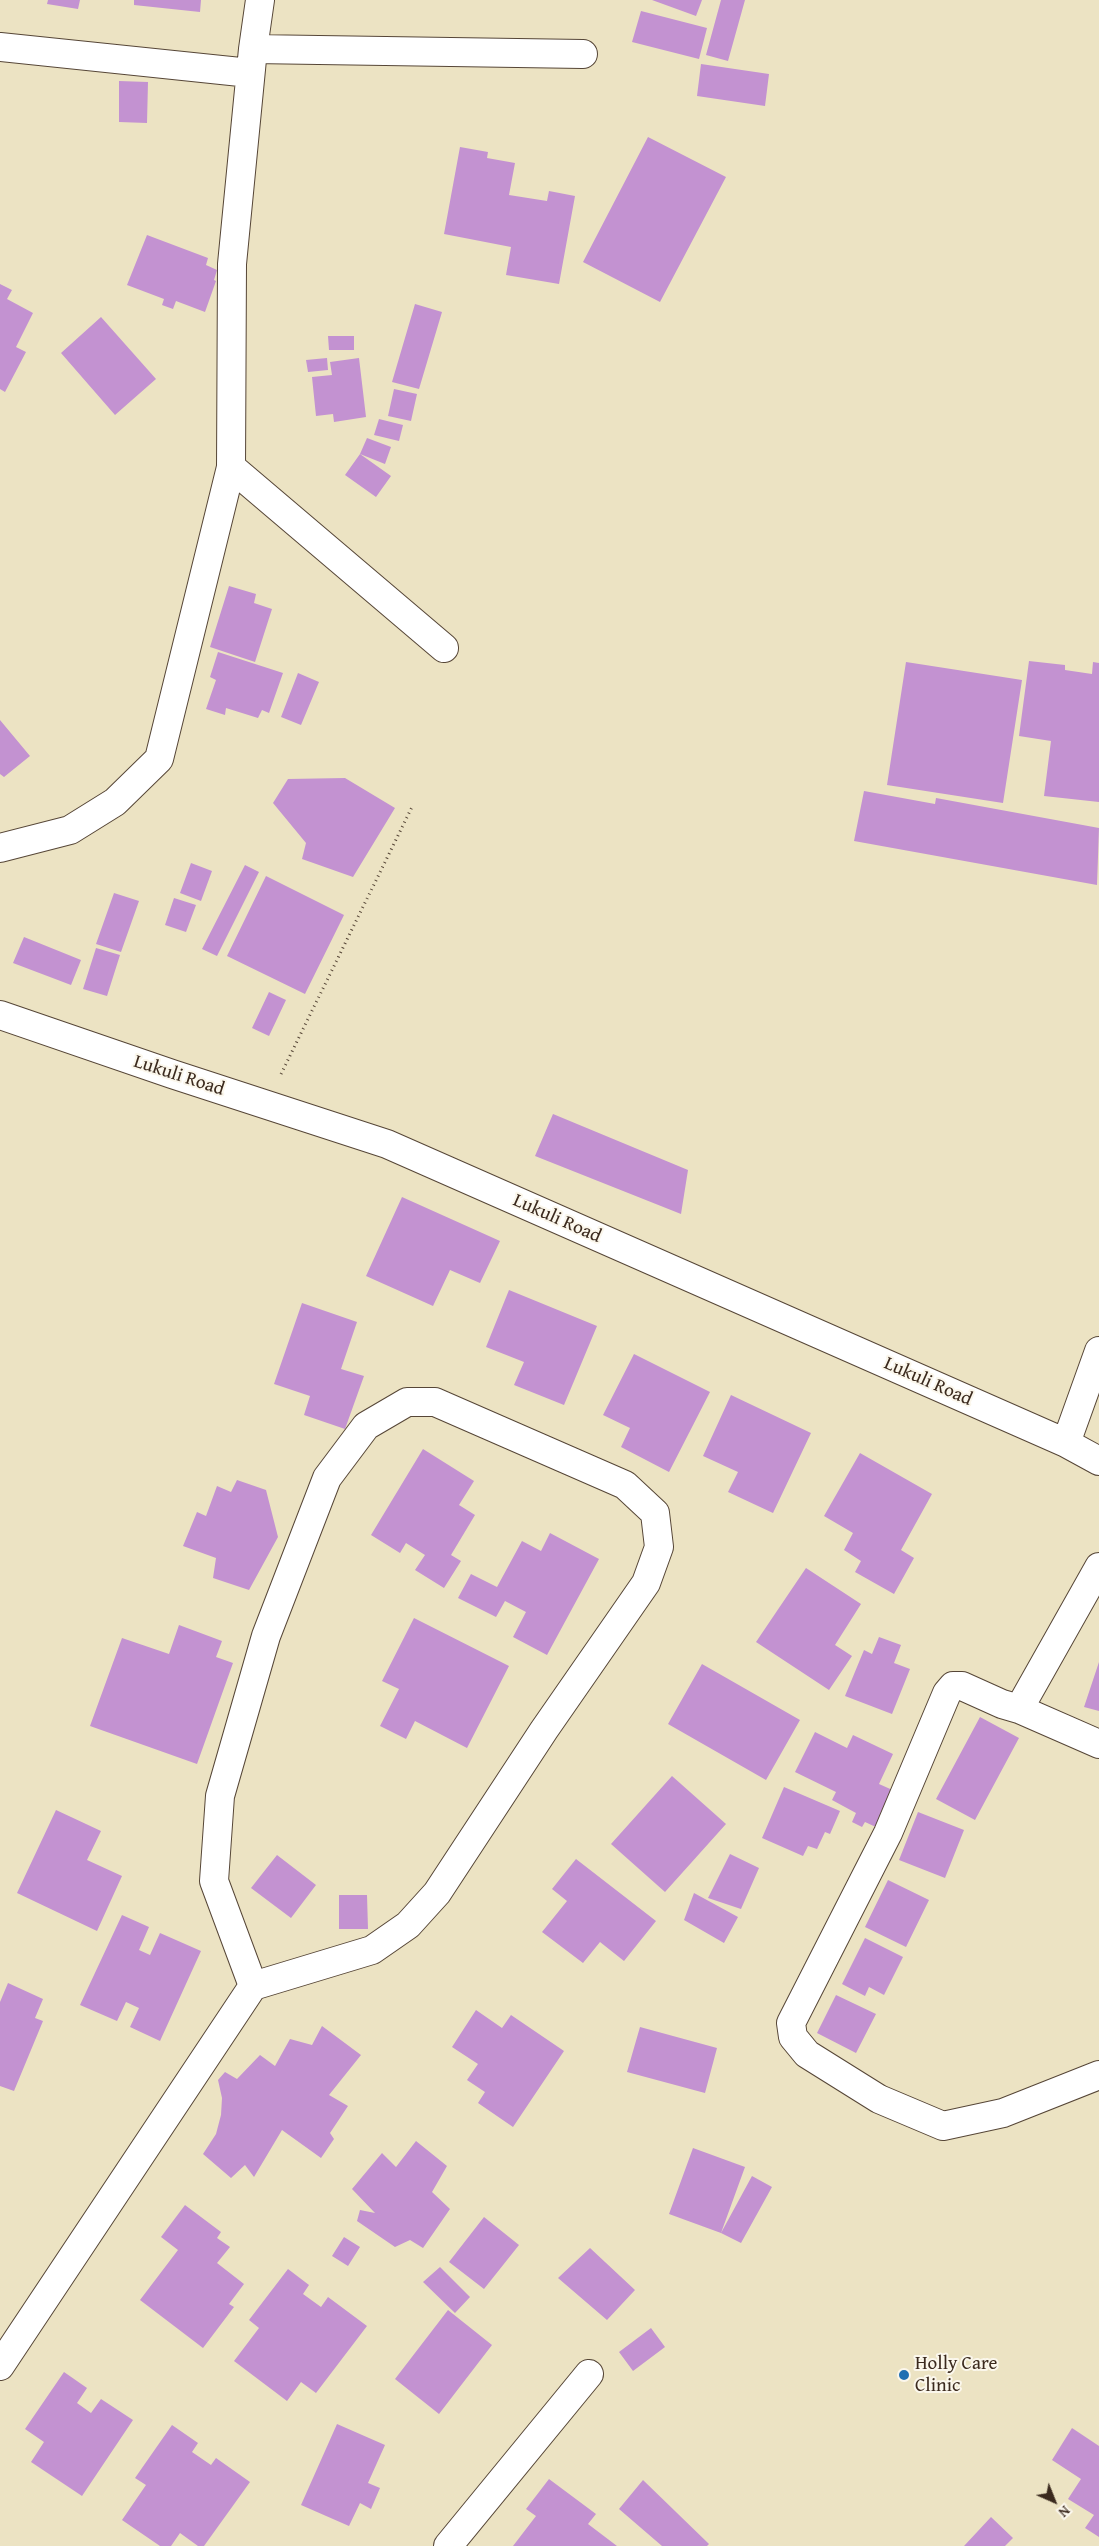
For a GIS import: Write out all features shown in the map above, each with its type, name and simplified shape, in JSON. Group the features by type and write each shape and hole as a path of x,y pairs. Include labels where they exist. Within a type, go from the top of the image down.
{"street":[{"path":"0,848 70,830 115,802 159,759 232,467 232,264 252,61 260,0"},
{"path":"0,47 252,61 583,54"},
{"path":"232,467 444,648"},
{"name":"Lukuli Road","path":"0,1015 172,1074 387,1144 1066,1443 1099,1462"},
{"path":"1066,1443 1099,1352"},
{"path":"0,2366 253,1986 372,1950 408,1925 437,1893 544,1730 646,1583 659,1547 655,1513 625,1485 435,1402 407,1402 366,1426 327,1478 266,1636 220,1796 214,1881 253,1986"},
{"path":"1019,1709 1099,1568"},
{"path":"1099,1744 962,1686 953,1686 947,1693 888,1833 791,2023 793,2037 807,2054 879,2099 942,2126 1003,2113 1099,2076"},
{"path":"448,2546 589,2374"}],"path":[{"path":"267,1104 413,806"}],"building":[{"path":"48,0 80,0 78,9 47,4"},
{"path":"134,0 201,0 200,12 134,5"},
{"path":"652,0 702,0 696,16"},
{"path":"721,0 745,0 728,61 706,55"},
{"path":"641,11 707,28 699,59 632,42"},
{"path":"701,64 769,74 765,106 697,96"},
{"path":"119,81 148,82 147,123 119,122"},
{"path":"648,137 726,177 660,302 583,262"},
{"path":"460,147 488,152 487,158 515,163 509,195 547,201 549,191 575,196 559,284 506,275 511,247 444,234"},
{"path":"147,235 208,258 206,265 217,270 214,280 216,281 205,312 176,301 173,309 162,305 164,299 127,285"},
{"path":"0,284 12,290 7,299 33,313 16,347 26,352 5,392 0,389"},
{"path":"415,304 442,312 419,389 392,382"},
{"path":"101,317 156,379 115,415 61,353"},
{"path":"328,336 354,336 354,350 329,350"},
{"path":"327,358 328,370 308,372 306,360"},
{"path":"359,358 366,417 334,422 333,414 316,416 312,377 332,375 330,362"},
{"path":"394,389 417,394 411,421 388,416"},
{"path":"379,419 403,425 399,441 374,435"},
{"path":"367,438 391,447 385,464 360,454"},
{"path":"360,454 391,476 376,497 345,475"},
{"path":"229,586 256,594 254,603 272,609 255,662 210,647"},
{"path":"218,652 283,673 269,713 262,710 258,718 226,708 225,715 206,709 216,680 210,677"},
{"path":"1029,661 1065,665 1065,670 1092,674 1093,662 1099,663 1099,802 1044,796 1051,741 1019,736"},
{"path":"906,662 1022,680 1003,803 887,785"},
{"path":"298,673 319,682 301,725 281,717"},
{"path":"0,720 30,756 4,777 0,774"},
{"path":"345,778 395,808 353,877 302,859 306,843 273,803 288,779"},
{"path":"864,791 935,804 936,798 1099,828 1097,885 854,841"},
{"path":"191,863 212,871 201,901 180,893"},
{"path":"245,865 259,872 217,956 202,949"},
{"path":"266,876 344,915 305,994 227,956"},
{"path":"114,893 139,901 121,952 96,944"},
{"path":"174,898 196,905 186,932 165,925"},
{"path":"24,937 81,960 71,985 13,963"},
{"path":"96,948 120,955 107,996 83,989"},
{"path":"269,992 286,1000 269,1036 252,1028"},
{"path":"553,1114 688,1170 681,1214 535,1156"},
{"path":"402,1197 500,1241 480,1283 450,1270 433,1306 366,1276"},
{"path":"509,1290 597,1326 564,1405 514,1385 524,1362 486,1347"},
{"path":"302,1303 357,1322 341,1369 364,1376 345,1429 304,1415 310,1396 274,1384"},
{"path":"634,1354 710,1392 669,1472 621,1447 630,1428 603,1415"},
{"path":"731,1395 811,1433 773,1513 728,1492 738,1472 703,1456"},
{"path":"423,1449 474,1481 459,1505 475,1515 451,1555 461,1561 444,1588 415,1570 425,1555 406,1543 400,1553 371,1535"},
{"path":"860,1453 932,1494 901,1550 914,1558 894,1594 855,1572 861,1561 844,1550 853,1533 824,1516"},
{"path":"237,1480 266,1490 278,1537 249,1590 213,1578 216,1558 183,1546 197,1512 206,1516 217,1486 231,1492"},
{"path":"550,1533 599,1559 547,1655 513,1637 526,1612 505,1601 496,1617 458,1598 471,1574 497,1587 522,1541 541,1551"},
{"path":"806,1568 861,1604 835,1645 852,1656 829,1690 756,1642"},
{"path":"414,1618 509,1666 467,1748 415,1721 406,1739 380,1726 399,1689 382,1681"},
{"path":"179,1625 222,1641 216,1657 233,1663 197,1764 90,1726 122,1638 169,1654"},
{"path":"879,1637 901,1645 894,1663 910,1669 892,1714 845,1696 864,1650 872,1654"},
{"path":"1099,1662 1099,1711 1084,1707"},
{"path":"702,1664 800,1720 766,1780 668,1724"},
{"path":"980,1717 1019,1738 975,1820 936,1799"},
{"path":"815,1732 847,1748 853,1735 893,1754 879,1784 897,1792 878,1828 865,1822 862,1827 852,1822 856,1813 832,1800 836,1792 795,1772"},
{"path":"672,1776 726,1824 665,1892 611,1844"},
{"path":"784,1787 840,1811 830,1834 825,1832 817,1849 808,1846 803,1856 762,1838"},
{"path":"56,1810 101,1831 87,1860 122,1876 97,1931 17,1893"},
{"path":"918,1812 964,1830 945,1878 899,1860"},
{"path":"730,1854 759,1868 741,1909 708,1898"},
{"path":"277,1855 316,1885 291,1918 251,1888"},
{"path":"576,1859 656,1921 624,1961 600,1942 583,1963 542,1932 567,1901 552,1889"},
{"path":"888,1880 929,1900 906,1947 865,1927"},
{"path":"694,1893 738,1917 724,1943 684,1920"},
{"path":"339,1895 367,1895 368,1929 339,1929"},
{"path":"122,1915 149,1927 139,1950 150,1955 160,1933 201,1951 160,2041 130,2027 139,2008 126,2002 117,2021 80,2005"},
{"path":"865,1938 903,1957 884,1995 869,1987 865,1996 842,1984"},
{"path":"8,1983 43,1999 35,2018 43,2021 14,2091 0,2086 0,2002"},
{"path":"836,1995 876,2014 856,2053 817,2033"},
{"path":"476,2010 502,2028 511,2015 564,2051 513,2127 478,2103 485,2092 467,2080 478,2064 452,2047"},
{"path":"322,2026 361,2055 329,2095 348,2106 330,2133 334,2139 321,2158 282,2130 254,2177 245,2165 231,2178 203,2154 216,2134 221,2115 222,2098 218,2080 225,2072 237,2079 260,2055 275,2066 290,2039 312,2045"},
{"path":"640,2027 717,2048 705,2093 627,2072"},
{"path":"416,2141 447,2166 432,2192 450,2209 423,2248 410,2240 395,2247 357,2221 360,2210 375,2213 352,2189 382,2153 396,2167"},
{"path":"693,2148 745,2167 721,2233 669,2214"},
{"path":"752,2176 772,2187 741,2243 721,2233"},
{"path":"185,2205 221,2232 217,2238 230,2247 217,2263 244,2284 229,2304 234,2307 203,2348 140,2300 178,2250 161,2237"},
{"path":"484,2217 519,2245 484,2289 449,2262"},
{"path":"344,2237 360,2247 348,2266 332,2256"},
{"path":"590,2248 635,2290 607,2320 558,2278"},
{"path":"440,2267 470,2297 455,2313 423,2282"},
{"path":"288,2269 309,2285 303,2294 321,2307 328,2297 367,2326 316,2393 301,2382 287,2401 234,2361 259,2328 249,2320"},
{"path":"448,2310 492,2345 439,2414 395,2379"},
{"path":"651,2328 665,2347 633,2371 619,2352"},
{"path":"64,2372 87,2388 77,2403 91,2413 101,2399 133,2420 82,2496 31,2462 44,2442 25,2429"},
{"path":"337,2424 385,2445 368,2483 380,2488 371,2509 360,2503 349,2526 301,2505"},
{"path":"172,2425 198,2443 192,2452 211,2465 216,2458 250,2482 204,2546 198,2546 180,2533 171,2546 160,2546 122,2520 146,2485 135,2478"},
{"path":"1072,2428 1099,2446 1099,2537 1085,2528 1094,2515 1068,2499 1081,2479 1052,2460"},
{"path":"549,2479 596,2514 588,2524 617,2546 513,2546 536,2516 526,2509"},
{"path":"643,2480 709,2544 707,2546 662,2546 619,2509"},
{"path":"991,2517 1013,2538 1005,2546 964,2546"}],"place":[{"name":"Holly Care Clinic","path":"904,2375"}]}
